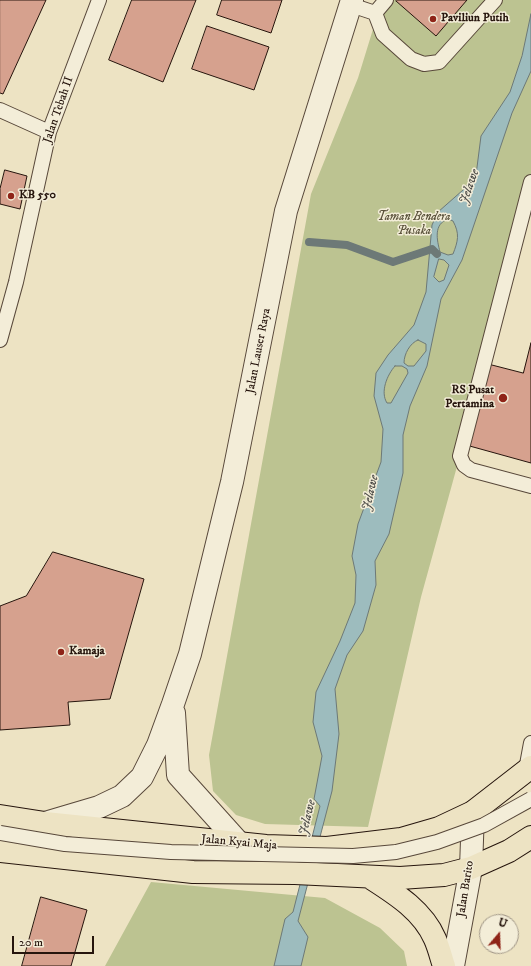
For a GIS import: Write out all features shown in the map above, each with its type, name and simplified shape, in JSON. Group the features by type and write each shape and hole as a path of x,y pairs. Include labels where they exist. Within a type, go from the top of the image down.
{"main road":[{"name":"Jalan Kyai Maja","path":"0,816 45,823 240,844 327,848 401,839 439,828 473,812 529,768"},
{"path":"0,851 193,872 295,873 400,878 444,875 471,868 509,851 531,837"},
{"path":"370,877 398,895 419,915 435,938 444,966"}],"street":[{"name":"Jalan Lauser Raya","path":"45,823 99,807 122,796 142,777 158,745 190,654 232,482 286,211 352,2"},
{"name":"Jalan Lauser Raya","path":"173,704 178,775 240,844"},
{"name":"Jalan Barito","path":"452,966 471,868 473,812"}],"lane":[{"name":"Jalan Tebah II","path":"0,340 16,282 49,132 99,0"},
{"path":"375,13 386,0"},
{"path":"352,2 375,13 382,34 411,59 424,64 439,62 495,0"},
{"path":"0,110 49,132"},
{"path":"531,182 460,456 464,465 471,470 531,486"},
{"path":"529,768 531,743"},
{"path":"0,833 65,844 171,852 353,856 396,852 437,842 484,825 531,799"}],"green space":[{"name":"Taman Bendera Pusaka","path":"382,0 531,0 531,198 421,597 368,827 265,824 236,815 213,791 209,755 311,194 358,78"},
{"path":"151,882 325,898 380,928 404,951 407,966 105,966"}],"water":[{"name":"Jelawe","path":"531,14 531,71 512,113 462,260 441,299 427,366 410,406 403,435 403,473 389,534 375,561 376,585 363,631 347,655 335,689 339,734 332,791 298,921 308,937 301,966 274,966 285,919 293,912 320,806 314,799 322,756 313,722 316,692 340,641 355,603 356,575 352,556 358,524 381,462 383,429 374,396 376,373 388,355 414,325 426,292 432,225 438,212 463,190 476,175 481,136 510,92 522,56","holes":["448,219 453,221 457,230 457,241 453,254 448,255 440,252 437,233 438,228 443,221","439,259 444,260 449,265 444,280 439,282 434,277","418,340 426,344 426,351 414,366 408,366 404,363 405,356 408,349 415,341","395,366 402,366 407,369 408,373 391,403 387,403 384,389"]}],"building":[{"path":"0,0 46,0 3,94 0,93"},
{"path":"132,0 196,0 163,82 109,60"},
{"path":"222,0 282,0 271,33 217,15"},
{"name":"Paviliun Putih","path":"467,0 436,36 396,1"},
{"path":"207,26 269,47 254,90 192,69"},
{"name":"KB 550","path":"5,170 27,176 20,209 0,204 0,189"},
{"path":"531,343 531,463 466,445 488,364 523,373"},
{"name":"Kamaja","path":"53,552 144,579 110,699 68,702 70,725 0,730 0,606 26,596"},
{"path":"41,897 87,910 71,966 22,966"}],"waterway":[{"path":"309,242 347,245 393,262 432,249 437,254"}],"place":[{"name":"Paviliun Putih","path":"433,19"},
{"name":"KB 550","path":"11,196"},
{"name":"RS Pusat Pertamina","path":"503,398"},
{"name":"Kamaja","path":"61,652"}]}
